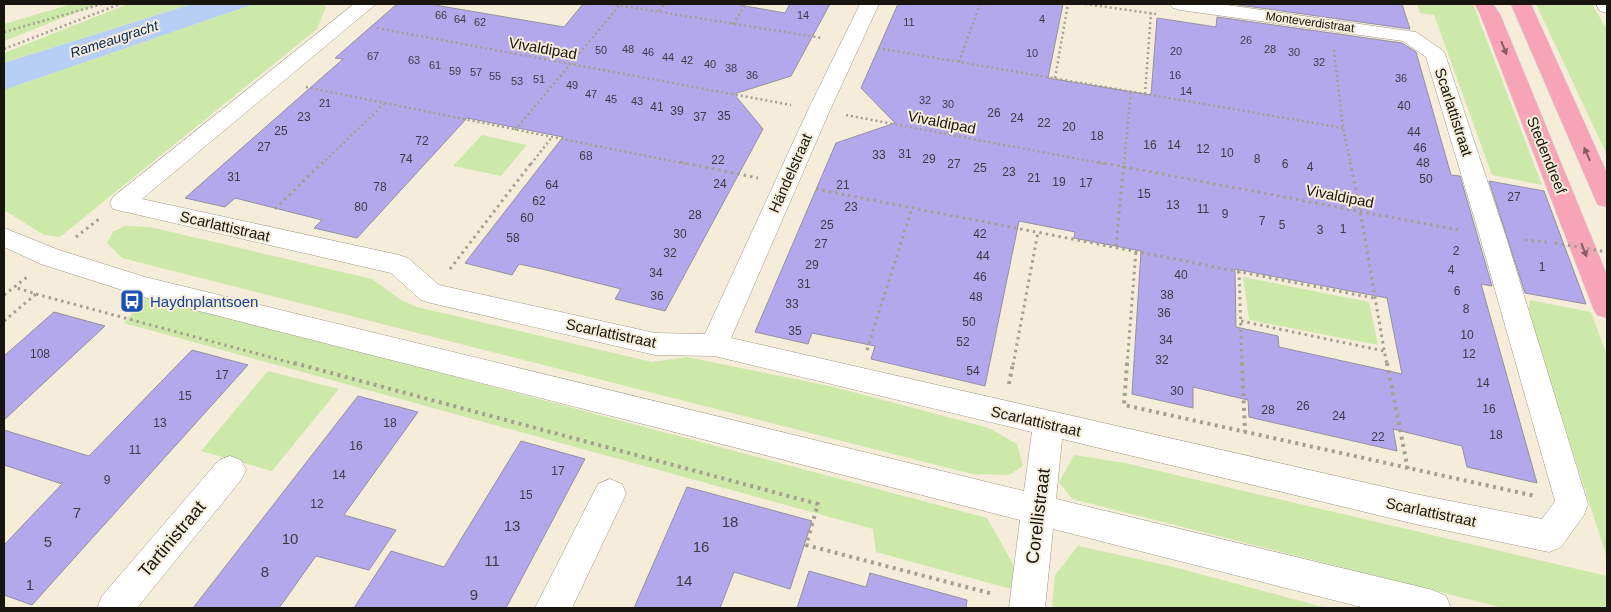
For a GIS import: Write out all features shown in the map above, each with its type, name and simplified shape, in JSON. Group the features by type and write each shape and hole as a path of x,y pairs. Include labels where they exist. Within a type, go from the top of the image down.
{"main road":[{"name":"Stedendreef","path":"1484,4 1490,14 1607,308"},
{"path":"1521,4 1607,199"}],"street":[{"path":"122,202 366,4"},
{"name":"Händelstraat","path":"714,344 819,110 870,4"},
{"name":"Monteverdistraat","path":"1180,4 1409,36 1435,54"},
{"name":"Scarlattistraat","path":"122,202 399,265 431,293 654,344 714,344 1003,414 1415,510 1550,536 1572,504 1494,237 1435,54"},
{"path":"4,236 50,257 144,287 1432,608"},
{"name":"Corellistraat","path":"1028,606 1048,424"},
{"name":"Tartinistraat","path":"114,608 230,470"},
{"path":"553,608 610,494"}],"path":[{"path":"4,32 102,4"},
{"path":"4,49 120,4"},
{"path":"611,4 851,43 1343,128"},
{"path":"658,12 664,4"},
{"path":"733,24 746,4"},
{"path":"959,62 980,4"},
{"path":"1054,78 1068,4"},
{"path":"515,130 619,5"},
{"path":"1145,94 1151,13"},
{"name":"Vivaldipad","path":"345,22 1494,237 1555,243 1607,252"},
{"path":"1329,25 1343,128 1415,510"},
{"path":"273,80 515,130 1116,246 1374,298"},
{"path":"1116,246 1131,91"},
{"path":"252,232 384,103"},
{"path":"431,293 552,137"},
{"path":"50,257 122,202"},
{"path":"858,379 912,208"},
{"path":"1003,414 1038,232"},
{"path":"1136,250 1124,405 1572,504"},
{"path":"1239,271 1246,470"},
{"path":"14,287 818,504 806,545 1028,606"},
{"path":"4,321 36,294"},
{"path":"1240,321 1384,352"}],"green space":[{"path":"71,4 98,4 4,41 4,24"},
{"path":"128,4 192,4 4,63 4,53"},
{"path":"254,4 323,4 326,7 317,29 60,237 44,235 4,210 4,90"},
{"path":"1417,4 1473,4 1542,185 1492,175 1434,15 1420,13"},
{"path":"1536,4 1592,4 1607,30 1607,155"},
{"path":"482,135 527,145 501,176 453,166"},
{"path":"124,226 150,227 372,279 401,300 417,307 652,362 687,357 834,387 989,428 1017,444 1023,466 1009,475 972,474 122,258 107,243 113,232"},
{"path":"1243,277 1369,302 1378,345 1249,320"},
{"path":"147,295 987,518 1014,566 1011,589 876,552 873,529 124,323"},
{"path":"1530,300 1591,312 1607,355 1607,558 1528,312"},
{"path":"268,371 339,389 272,471 201,451"},
{"path":"1074,455 1125,463 1607,576 1607,608 1503,608 1072,499 1059,482"},
{"path":"1078,546 1170,566 1327,608 1062,608 1052,606 1055,575"}],"water":[{"name":"Rameaugracht","path":"192,4 254,4 4,90 4,63"}],"building":[{"path":"397,4 429,4 564,27 583,4 734,4 785,13 790,4 830,4 791,76 734,94 763,129 665,311 615,299 621,289 542,269 519,264 512,275 465,263 563,137 467,118 357,238 314,228 322,220 235,198 225,207 185,198 343,59 335,58"},
{"path":"898,4 1063,4 1048,78 1151,95 1157,18 1216,27 1217,17 1402,43 1416,52 1451,175 1460,176 1492,286 1481,284 1537,483 1467,467 1462,446 1393,429 1397,451 1249,417 1248,400 1193,387 1193,408 1132,394 1141,251 1074,238 1075,232 1019,221 985,386 871,359 875,346 812,333 808,344 755,332 836,143 895,123 861,88","holes":["1235,269 1387,298 1402,374 1279,347 1278,336 1236,327"]},
{"path":"1232,4 1402,4 1410,29"},
{"path":"1489,181 1544,191 1586,304 1525,293"},
{"path":"54,312 105,326 4,420 4,356"},
{"path":"192,350 248,365 32,605 4,595 4,545 62,484 4,465 4,430 89,456"},
{"path":"358,396 418,412 344,515 396,530 369,570 316,556 279,608 193,608"},
{"path":"521,441 585,459 506,608 354,608 391,551 444,567"},
{"path":"687,487 812,521 790,589 734,572 720,608 634,608"},
{"path":"809,571 866,587 870,573 967,600 966,608 797,608"}],"place":[{"name":"Haydnplantsoen","path":"132,301"}]}
